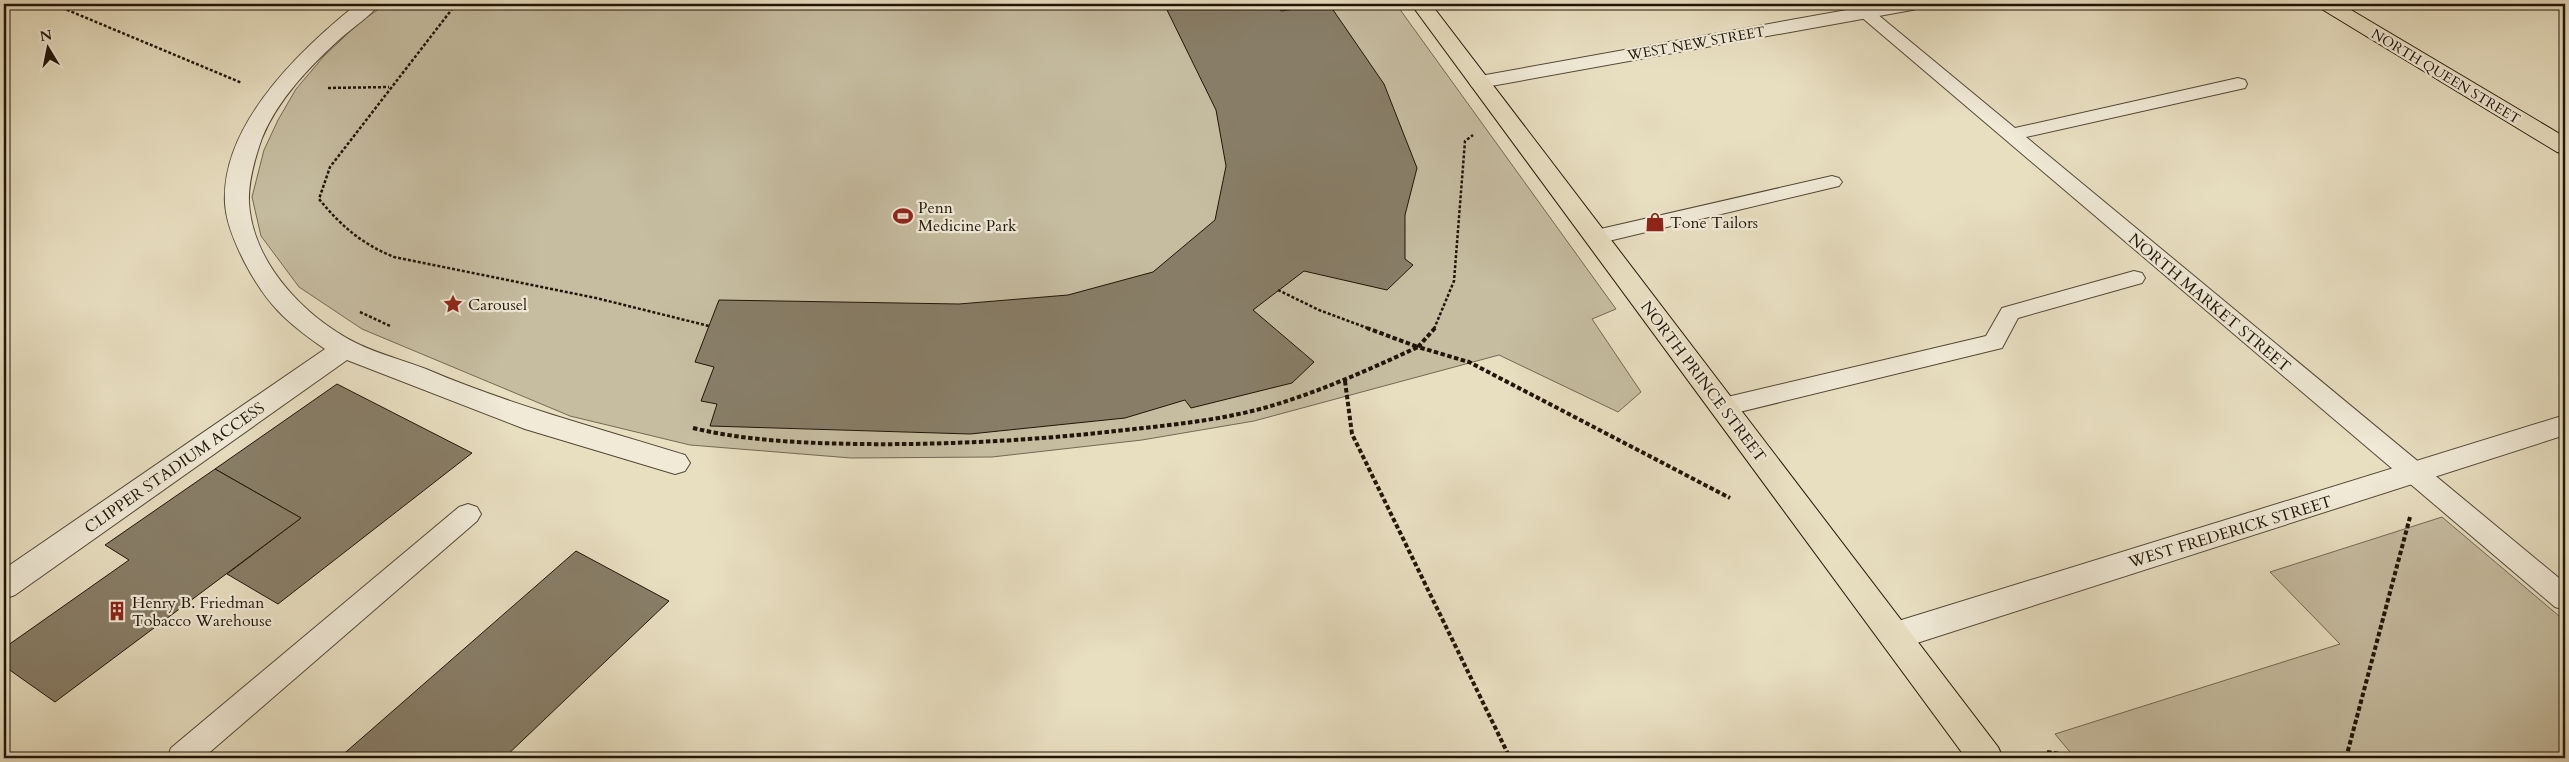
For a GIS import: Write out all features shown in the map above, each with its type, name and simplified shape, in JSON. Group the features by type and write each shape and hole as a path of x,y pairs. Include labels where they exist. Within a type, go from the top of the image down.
{"main road":[{"name":"NORTH PRINCE STREET","path":"1421,4 1986,758"},
{"name":"NORTH QUEEN STREET","path":"2327,4 2565,148"}],"street":[{"path":"369,4 332,33 294,70 263,114 244,158 236,198 247,243 272,290 309,325 345,348 462,397 552,428 676,463"},
{"name":"WEST NEW STREET","path":"1480,82 1860,8 1912,4"},
{"name":"CLIPPER STADIUM ACCESS","path":"4,586 345,348"},
{"name":"WEST FREDERICK STREET","path":"1895,636 2565,425"}],"lane":[{"name":"NORTH MARKET STREET","path":"1860,8 2010,136 2565,599"},
{"path":"2010,136 2238,84"},
{"path":"1596,237 1832,182"},
{"path":"1722,407 1994,342 2010,312 2134,278"},
{"path":"182,758 468,514"}],"path":[{"path":"53,4 274,97"},
{"path":"456,4 330,167 319,199 348,233 382,252 411,262 519,282 661,312 709,326"},
{"path":"321,89 390,87"},
{"path":"683,426 718,435 763,442 905,445 991,444 1180,424 1263,408 1345,381 1418,347 1437,326 1454,281 1465,141 1472,135"},
{"path":"1278,290 1319,310 1418,347 1469,362 1730,498"},
{"path":"358,312 398,330"},
{"path":"1345,381 1352,434 1510,758"},
{"path":"2346,758 2410,516"},
{"path":"2047,752 2086,758"}],"shaded area":[{"name":"Penn Medicine Park","path":"386,4 1396,4 1616,309 1592,319 1641,392 1618,412 1499,355 1254,421 1142,440 992,457 851,458 690,445 570,416 362,329 299,287 261,236 252,197 264,150 278,120 296,89 324,56 360,22"},
{"path":"2442,517 2565,621 2565,758 2075,758 2055,734 2340,644 2270,572"}],"building":[{"path":"1208,4 1239,4 1240,7 1275,4 1281,11 1329,4 1384,84 1417,168 1405,215 1405,259 1413,265 1387,290 1304,271 1253,310 1314,362 1292,383 1191,408 1185,400 1125,418 970,434 710,426 717,404 701,401 714,367 695,362 719,300 959,304 1068,295 1153,272 1215,220 1226,166 1216,110 1167,10"},
{"path":"337,384 472,453 278,604 227,574 301,518 215,469"},
{"name":"Henry B. Friedman Tobacco Warehouse","path":"215,469 301,518 55,702 4,666 4,648 129,560 105,545"},
{"path":"576,551 669,601 504,758 339,758"}],"place":[{"name":"Penn Medicine Park","path":"903,216"},
{"name":"Tone Tailors","path":"1655,222"},
{"name":"Carousel","path":"453,304"},
{"name":"Henry B. Friedman Tobacco Warehouse","path":"117,611"}]}
